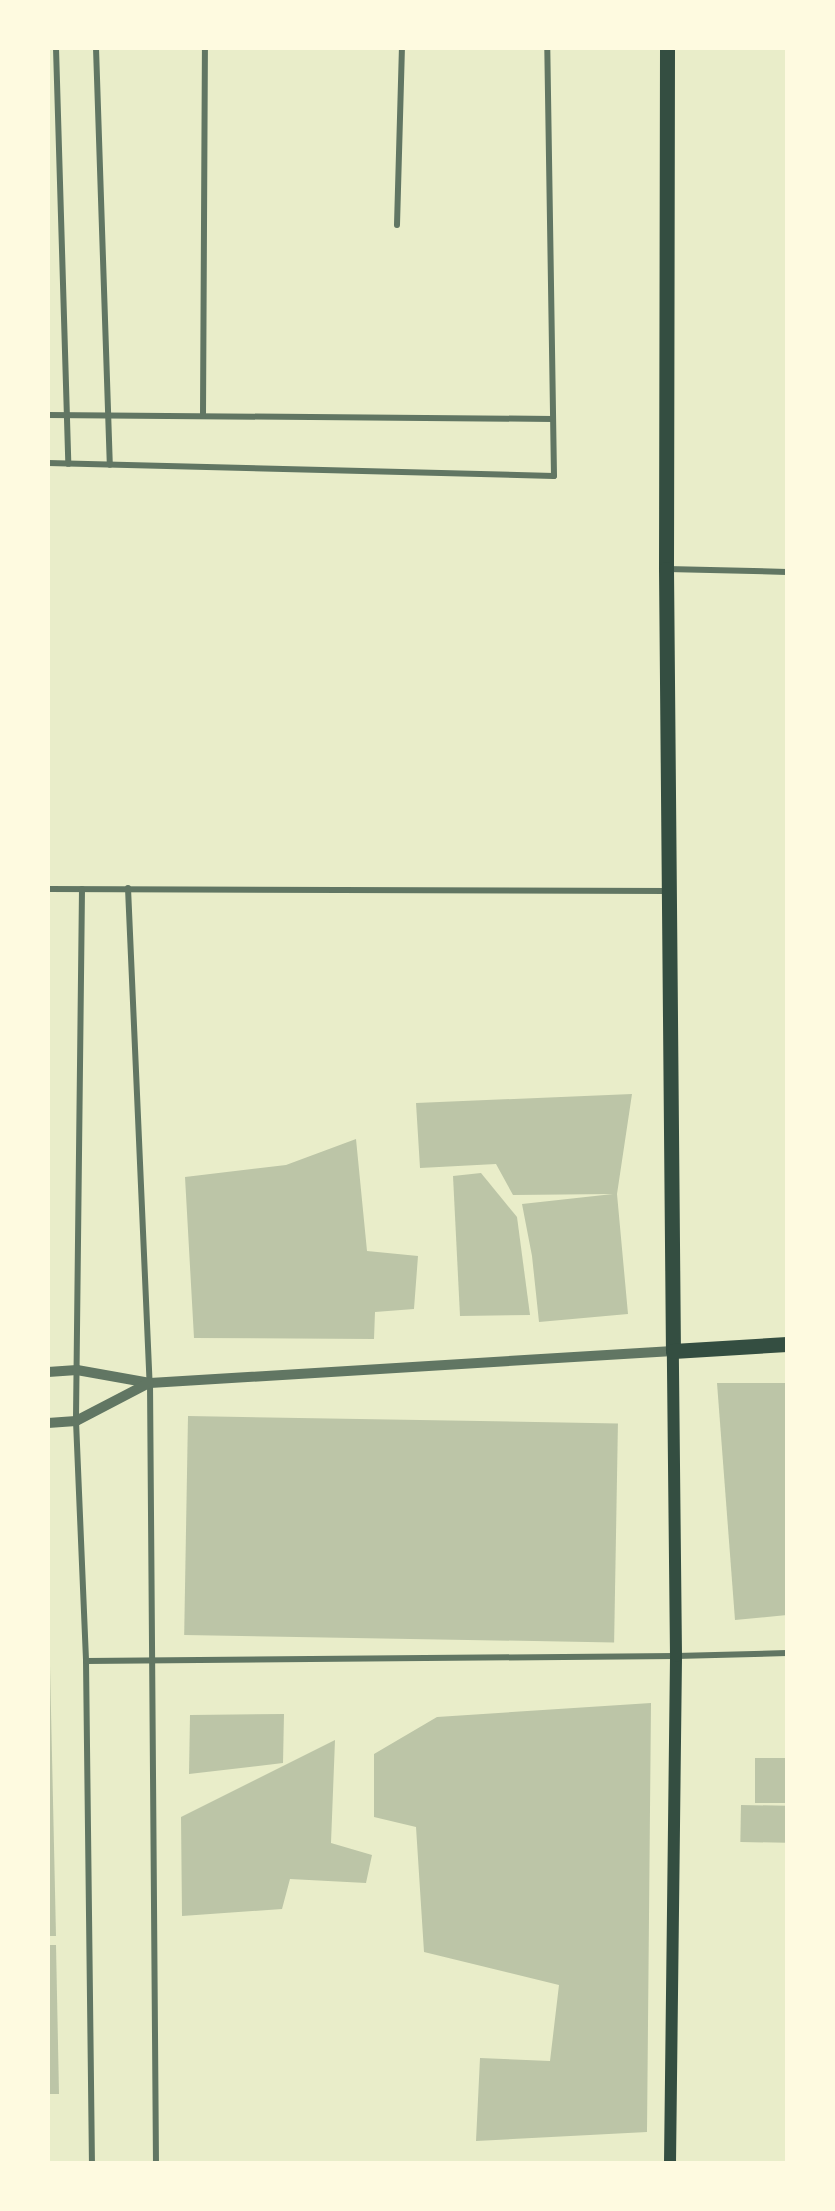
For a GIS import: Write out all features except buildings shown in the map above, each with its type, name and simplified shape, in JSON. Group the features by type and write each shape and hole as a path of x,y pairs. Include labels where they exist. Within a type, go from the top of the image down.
{"main road":[{"path":"667,48 666,569 671,891 676,1656 670,2163"},
{"path":"673,1350 787,1344"}],"street":[{"path":"56,48 68,464"},
{"path":"96,48 110,465"},
{"path":"203,416 206,48"},
{"path":"397,225 402,48"},
{"path":"48,463 554,476 547,48"},
{"path":"48,415 553,419"},
{"path":"666,569 787,572"},
{"path":"128,888 150,1383 156,2163"},
{"path":"48,889 671,891"},
{"path":"82,889 76,1421 86,1661 92,2163"},
{"path":"48,1372 77,1370 150,1383 673,1350"},
{"path":"48,1423 76,1421 150,1383"},
{"path":"86,1661 787,1653"}]}
